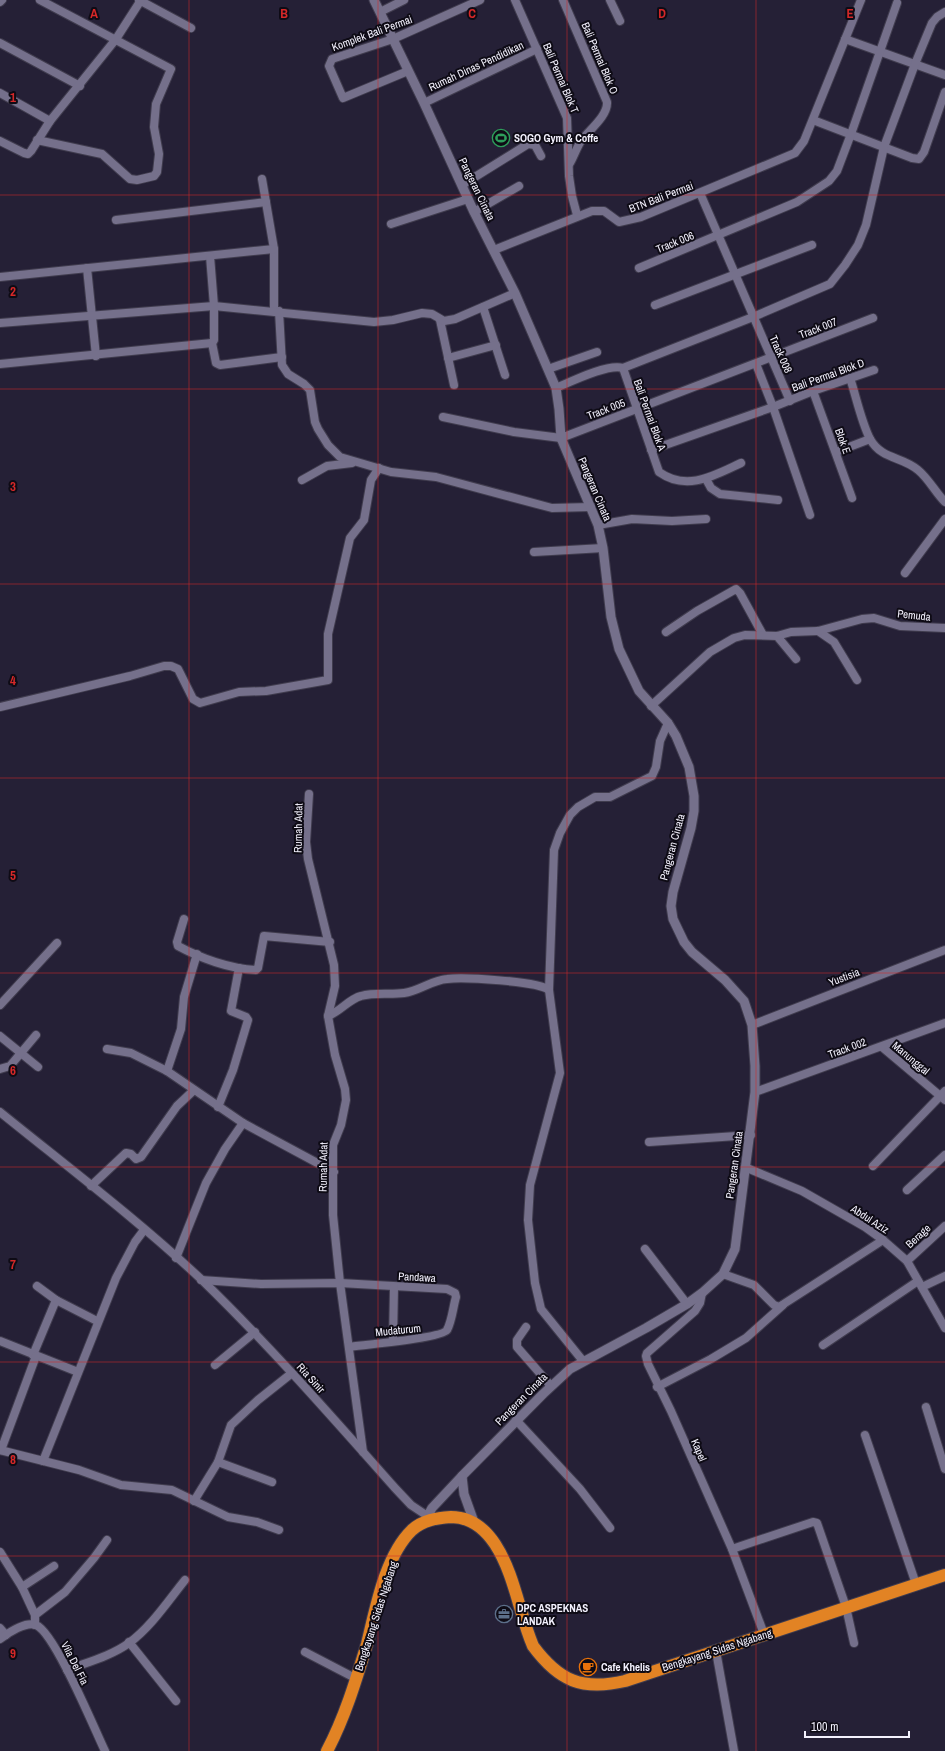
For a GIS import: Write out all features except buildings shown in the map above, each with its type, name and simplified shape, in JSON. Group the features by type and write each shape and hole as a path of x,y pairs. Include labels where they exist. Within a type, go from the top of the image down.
{"highway":[{"name":"Bengkayang Sidas Ngabang","path":"327,1751 345,1712 377,1602 391,1564 406,1537 426,1518 454,1517 474,1522 488,1535 503,1557 533,1646 548,1663 569,1680 590,1685 615,1684 945,1575"}],"street":[{"path":"38,140 102,154 126,177 133,180 156,175 159,154 154,127 155,111 159,93 171,69 40,0"},
{"path":"0,141 28,154 32,151 50,121 80,86 116,39 140,0 191,28"},
{"name":"Pangeran Cinata","path":"374,0 424,103 474,212 515,293 556,388 561,438 598,525 603,548 611,617 619,649 639,691 668,723 682,746 689,767 694,796 691,828 673,892 671,906 673,919 684,942 692,952 725,980 744,1001 752,1024 755,1092 747,1168 735,1250 723,1274 687,1304 641,1332 583,1361 551,1386 462,1476 426,1518"},
{"path":"380,12 404,0"},
{"name":"Komplek Bali Permai","path":"408,71 343,98 328,66 330,61 392,39 480,0"},
{"name":"Bali Permai Blok T","path":"515,0 567,118 572,196 578,216"},
{"name":"Bali Permai Blok O","path":"563,0 607,102 607,107 580,142 570,164"},
{"path":"610,0 620,21"},
{"name":"BTN Bali Permai","path":"494,250 592,211 601,210 617,221 628,221 769,165 795,153 801,148 813,120 860,0"},
{"name":"Track 006","path":"640,268 720,236 797,202 829,181 837,170 851,134 897,3"},
{"path":"884,147 932,23 937,17 945,12"},
{"path":"846,39 945,75"},
{"path":"0,43 80,86"},
{"name":"Rumah Dinas Pendidikan","path":"424,103 537,49"},
{"path":"813,120 912,158 919,159 924,152 945,92"},
{"path":"0,93 50,121"},
{"path":"462,185 528,144 535,146 542,156"},
{"name":"Bali Permai Blok A","path":"741,463 706,479 690,482 665,476 659,472 636,410 623,368 753,317 830,284 846,265 866,225 884,147"},
{"path":"262,179 274,249 277,311 284,370 310,390 314,422 328,445 340,458 391,472 436,477 552,508 591,506"},
{"path":"474,212 519,186"},
{"name":"Track 008","path":"700,193 720,236 735,275 790,401"},
{"path":"391,224 468,199"},
{"path":"116,220 266,202"},
{"path":"656,305 812,245"},
{"path":"0,277 274,249"},
{"path":"210,256 214,306 214,340 212,343 216,363 220,365 282,357"},
{"path":"87,268 96,356"},
{"path":"0,323 214,306 277,311 374,322 392,320 422,313 432,314 440,320 455,319 515,293"},
{"path":"483,307 505,375"},
{"name":"Track 007","path":"771,358 873,318"},
{"path":"440,320 454,385"},
{"path":"0,364 96,356 212,343"},
{"path":"448,358 496,346"},
{"path":"548,369 597,352"},
{"name":"Track 005","path":"444,416 514,432 561,438 771,358"},
{"path":"756,364 773,407 810,515"},
{"path":"556,388 578,378 611,368 623,368"},
{"name":"Bali Permai Blok D","path":"790,401 813,391 874,370"},
{"path":"850,378 870,439 887,456 910,464 918,470 929,480 945,502"},
{"name":"Blok E","path":"813,391 852,498"},
{"path":"651,450 790,401"},
{"path":"836,452 870,439"},
{"path":"302,480 327,466 354,462"},
{"path":"0,707 130,676 168,665 178,669 193,699 200,703 239,692 266,691 288,686 325,682 329,678 328,650 330,626 350,538 364,520 371,480 380,468"},
{"path":"706,479 711,488 720,494 778,500"},
{"path":"598,525 639,519 672,521 706,519"},
{"path":"905,573 945,519"},
{"path":"534,552 603,548"},
{"path":"666,632 697,611 736,589 740,592 763,635"},
{"name":"Pemuda","path":"818,631 862,619 881,619 900,626 945,628"},
{"path":"651,706 710,652 722,644 745,635 777,636 791,632 818,631 834,642 857,680"},
{"path":"777,636 796,659"},
{"path":"583,1361 542,1309 535,1283 528,1214 530,1184 560,1074 549,990 554,850 560,833 574,810 590,799 610,798 652,776 656,767 660,741 668,723"},
{"name":"Rumah Adat","path":"309,794 306,842 308,859 330,942 335,980 328,1016 335,1055 345,1089 346,1100 341,1125 333,1145 333,1215 340,1283 363,1452"},
{"path":"184,918 177,944 197,954 238,968 256,970 258,968 264,936 330,942"},
{"path":"0,1005 57,943"},
{"name":"Yustisia","path":"752,1024 945,950"},
{"path":"167,1071 181,1029 184,997 197,954"},
{"path":"218,1107 233,1070 248,1020 246,1017 231,1011 238,968"},
{"path":"328,1016 340,1010 350,1001 362,995 404,993 448,978 520,983 543,987 549,990"},
{"name":"Track 002","path":"755,1092 945,1023"},
{"path":"0,1069 10,1066 36,1035"},
{"path":"0,1036 38,1067"},
{"name":"Manunggal","path":"882,1047 943,1096"},
{"path":"107,1049 132,1053 167,1071 218,1107 244,1123 334,1172"},
{"path":"91,1186 126,1153 130,1153 136,1159 141,1157 177,1106 194,1090"},
{"path":"873,1166 943,1096"},
{"name":"Ria Sinir","path":"0,1112 144,1230 201,1280 255,1332 411,1505 426,1518"},
{"path":"176,1258 206,1183 225,1149 244,1123"},
{"path":"649,1142 751,1135"},
{"path":"907,1190 945,1155"},
{"name":"Abdul Aziz","path":"747,1168 802,1191 865,1226 883,1240 907,1261 945,1328"},
{"name":"Berage","path":"907,1261 945,1226"},
{"path":"43,1461 97,1321 116,1278 135,1242 144,1230"},
{"path":"657,1387 746,1338 782,1305 883,1240"},
{"path":"645,1249 687,1304"},
{"path":"723,1274 754,1285 774,1305 777,1307 782,1305"},
{"path":"823,1345 920,1284 945,1276"},
{"name":"Pandawa","path":"201,1280 261,1284 340,1283 447,1289 454,1292 456,1297 447,1329"},
{"path":"37,1286 56,1300 97,1321"},
{"path":"393,1340 394,1287"},
{"name":"Kapel","path":"702,1293 700,1303 695,1311 646,1356 657,1387 671,1411 732,1549 764,1634"},
{"path":"56,1300 0,1450 79,1470 121,1485 172,1490 228,1518 241,1521 252,1521 278,1530"},
{"path":"526,1327 517,1340 517,1347 551,1386"},
{"name":"Mudaturum","path":"349,1347 393,1340 430,1337 441,1334 447,1329"},
{"path":"215,1365 255,1332"},
{"path":"0,1341 34,1356 78,1372"},
{"path":"194,1502 218,1462 228,1430 236,1419 292,1373"},
{"path":"926,1407 945,1469"},
{"path":"516,1420 580,1489 610,1528"},
{"path":"865,1435 916,1584"},
{"path":"218,1462 272,1482"},
{"path":"462,1476 464,1494 474,1522"},
{"path":"732,1549 786,1530 815,1522 818,1525 846,1607 854,1643"},
{"path":"35,1615 65,1592 108,1540"},
{"path":"0,1552 22,1586 35,1615 35,1625 25,1626 3,1637 0,1628"},
{"path":"22,1586 54,1566"},
{"path":"67,1670 109,1654 130,1642 185,1580"},
{"name":"Vila Del Fia","path":"35,1625 48,1636 67,1670 105,1751"},
{"path":"130,1642 176,1701"},
{"path":"716,1651 734,1751"},
{"path":"305,1652 355,1678"}],"place":[{"name":"SOGO Gym & Coffe","path":"501,138"},
{"name":"DPC ASPEKNAS LANDAK","path":"504,1614"},
{"name":"Cafe Khelis","path":"588,1667"}]}
